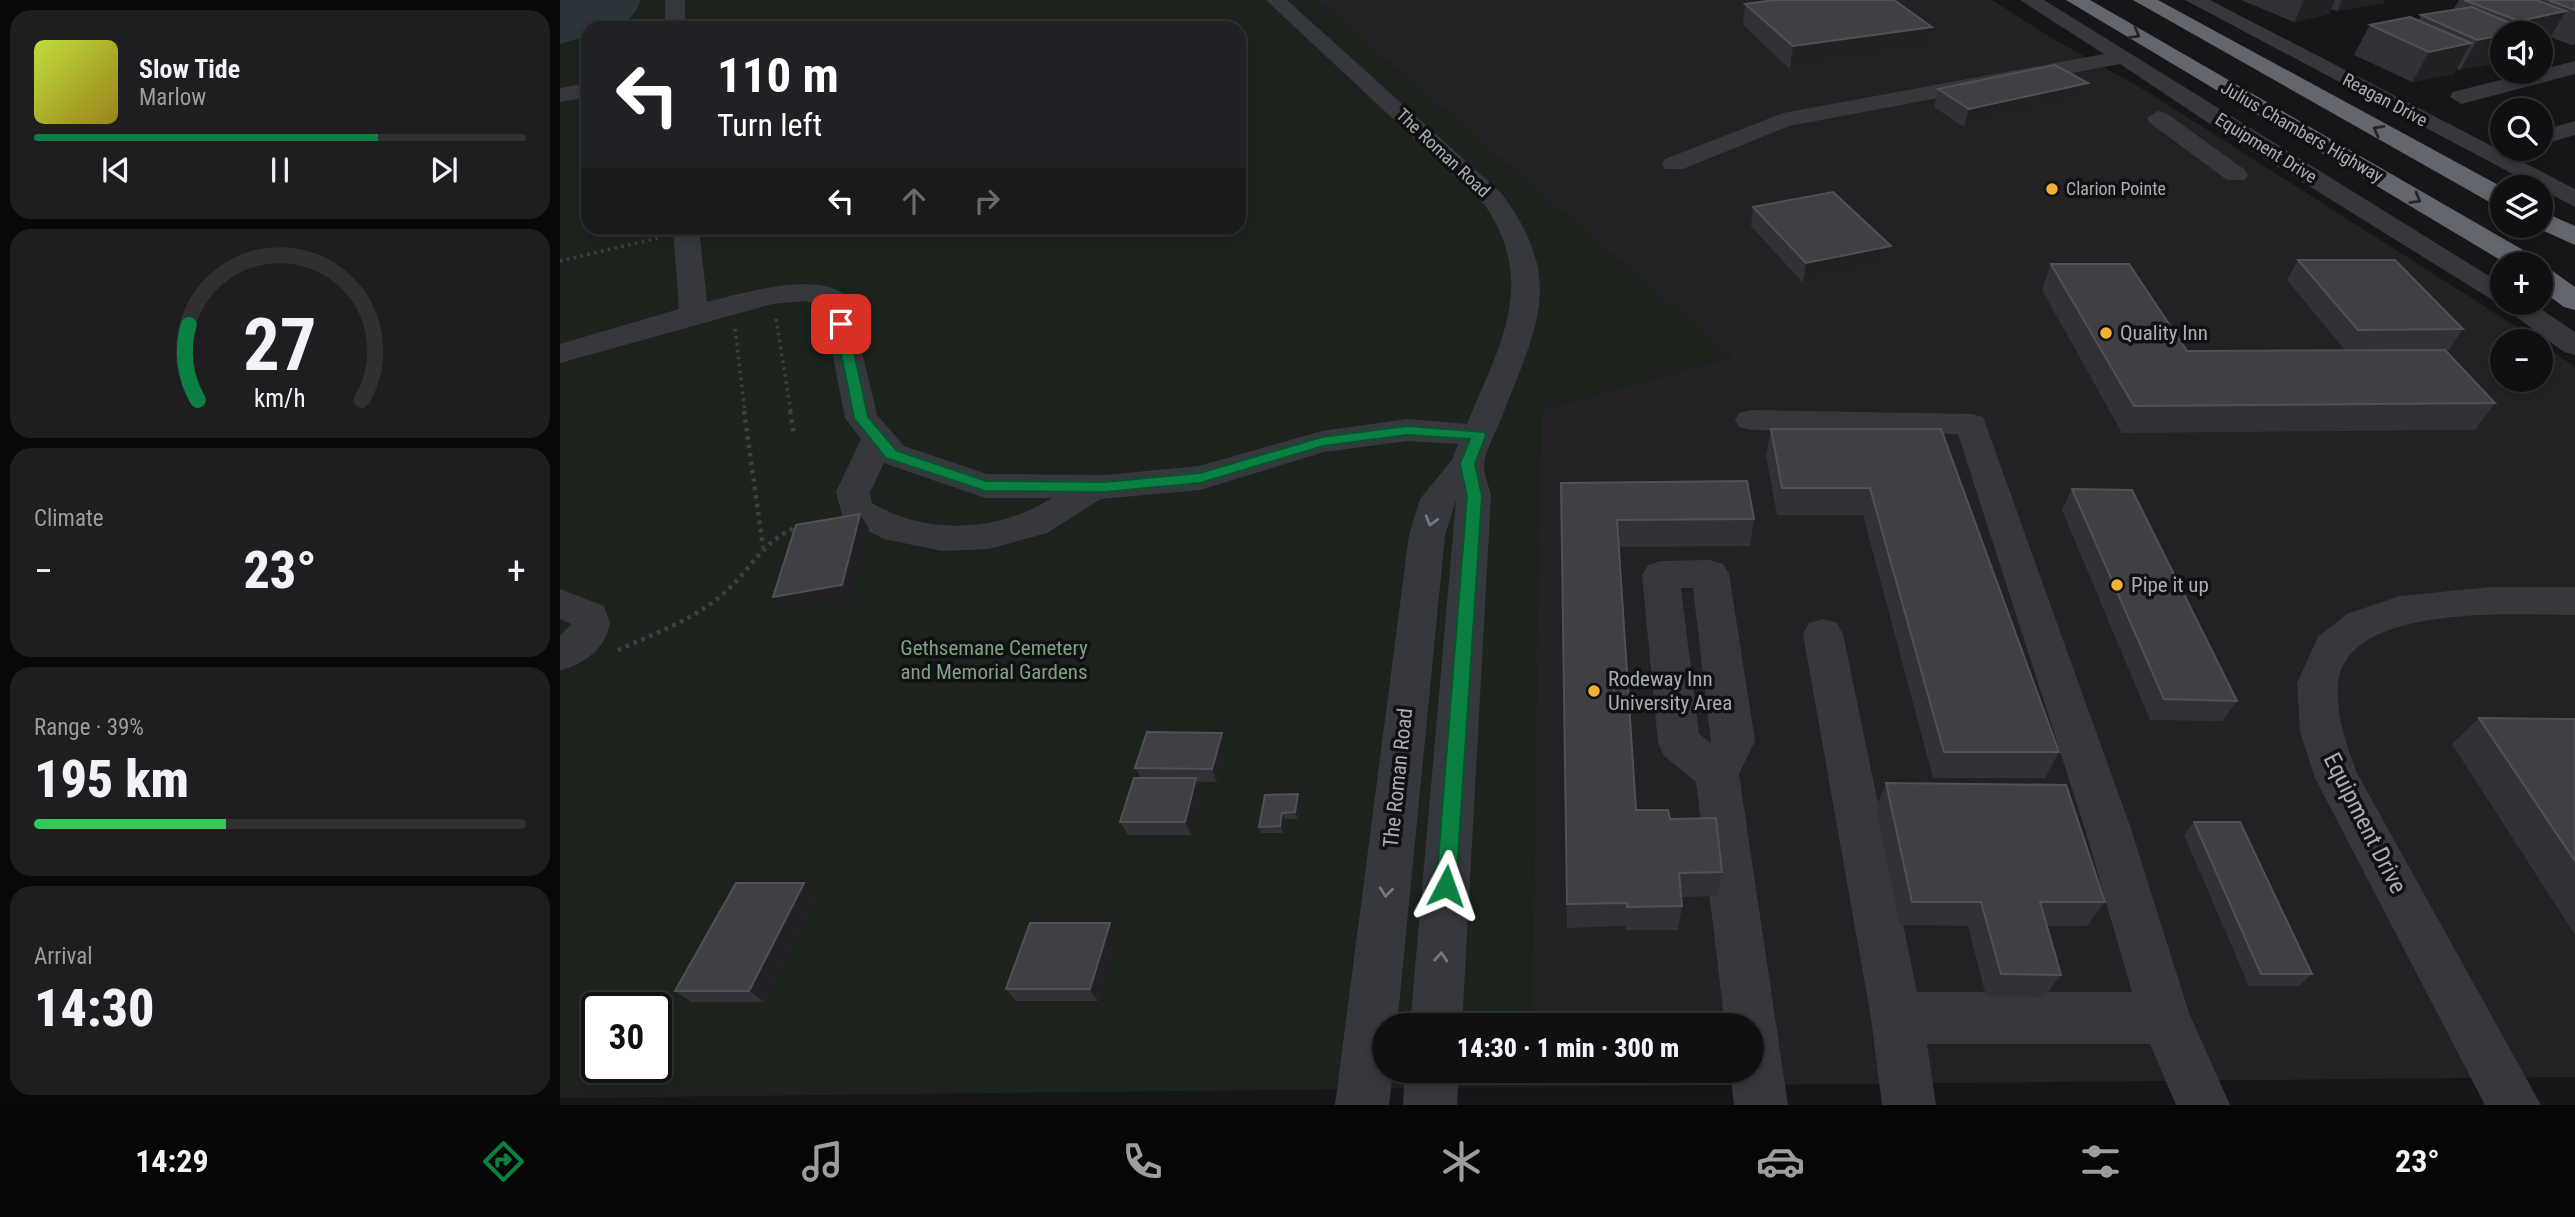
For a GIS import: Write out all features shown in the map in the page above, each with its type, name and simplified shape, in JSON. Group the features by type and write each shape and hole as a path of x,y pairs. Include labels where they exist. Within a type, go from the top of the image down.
{"highway":[{"name":"Julius Chambers Highway","path":"2076,0 2504,252"},
{"name":"Julius Chambers Highway","path":"2143,0 2490,191"},
{"path":"2553,226 2572,236"},
{"path":"2553,280 2575,292"},
{"path":"2553,284 2575,301"}],"street":[{"path":"675,0 676,21"},
{"name":"The Roman Road","path":"1276,0 1493,199 1510,223 1526,267 1527,297 1521,329 1473,449 1438,499 1427,535 1362,1105"},
{"name":"Equipment Drive","path":"2030,0 2490,288"},
{"name":"Reagan Drive","path":"2195,0 2490,149"},
{"path":"1674,164 1783,120 2123,57"},
{"path":"2461,97 2575,67"},
{"path":"560,95 581,91"},
{"path":"2158,118 2236,175"},
{"path":"2553,134 2575,128"},
{"name":"Reagan Drive","path":"2511,161 2575,199"},
{"path":"687,235 694,313"},
{"path":"560,354 694,313 772,295 808,292 836,301 861,418 878,439 892,454 985,486 1094,487 1200,478 1322,442 1407,430 1473,449 1474,496 1437,1013"},
{"path":"2530,315 2575,346"},
{"path":"1751,420 1971,424 2108,829 2165,1018 2203,1105"},
{"path":"878,439 853,492 856,509 886,527 915,535 946,538 979,536 1036,523 1094,487"},
{"name":"Equipment Drive","path":"2514,1105 2337,778 2320,732 2317,691 2325,656 2343,635 2390,611 2430,604 2575,601"},
{"path":"560,603 590,616 592,626 586,638 560,655"},
{"path":"1823,634 1896,1018 1909,1105"},
{"path":"1717,773 1749,1013"},
{"path":"1896,1018 2165,1018"},
{"path":"1430,1105 1432,1083"},
{"path":"1758,1083 1761,1105"}],"path":[{"path":"560,261 667,235"},
{"path":"772,295 794,435"},
{"path":"732,304 757,519 763,547"},
{"path":"609,654 696,612 721,595 763,547 789,529 856,509"}],"shaded area":[{"path":"560,0 641,0 637,9 625,21 581,21 581,38 560,44"},
{"path":"1316,0 1992,0 2055,40 2148,92 2490,310 2490,315 2498,315 2520,329 2490,329 2490,392 2553,392 2553,351 2575,367 2575,1077 1530,1087 1530,1083 1764,1083 1764,1013 1531,1013 1541,410 1732,357"}],"green space":[{"name":"Gethsemane Cemetery and Memorial Gardens","path":"560,0 1316,0 1732,357 1541,410 1531,1013 1372,1013 1372,1083 1530,1083 1530,1087 560,1098"}],"building":[{"path":"1775,0 1894,0 1932,27 1793,46 1745,4"},
{"path":"2464,0 2536,0 2566,11 2519,21"},
{"path":"2548,0 2575,0 2575,10"},
{"path":"2472,7 2505,21 2490,21 2490,37 2477,40 2421,15"},
{"path":"2410,17 2471,43 2429,52 2370,25"},
{"path":"2055,65 2088,83 1969,109 1938,89"},
{"path":"1833,192 1891,246 1806,263 1753,207"},
{"path":"2298,260 2395,260 2463,329 2358,330"},
{"path":"2051,264 2129,264 2187,351 2445,350 2495,403 2134,406"},
{"path":"1771,429 1941,429 2059,752 1944,752 1870,488 1782,488"},
{"name":"Rodeway Inn University Area","path":"1747,481 1754,519 1617,520 1636,810 1668,810 1670,819 1716,818 1722,872 1679,873 1682,906 1567,904 1561,483"},
{"path":"2072,489 2132,490 2237,701 2164,699"},
{"path":"860,514 842,585 773,597 796,525"},
{"path":"2479,718 2575,719 2575,861"},
{"path":"1147,732 1222,733 1212,769 1135,768"},
{"path":"1134,778 1196,778 1185,822 1120,822"},
{"path":"1886,783 2066,785 2105,902 2040,902 2061,975 2001,974 1981,902 1912,902"},
{"path":"1298,794 1295,812 1282,813 1280,826 1259,827 1265,795"},
{"path":"2194,822 2240,822 2312,974 2261,974"},
{"path":"736,883 804,883 749,991 675,991"},
{"path":"1030,923 1110,923 1090,989 1006,989"}],"place":[{"name":"Clarion Pointe","path":"2052,189"},
{"name":"Quality Inn","path":"2106,333"},
{"name":"Pipe it up","path":"2117,585"},
{"name":"Rodeway Inn University Area","path":"1594,691"}],"route":[{"path":"841,324 861,418 892,454 985,486 1105,487 1200,478 1322,442 1407,430 1479,435 1467,464 1474,496 1446,886"}]}
